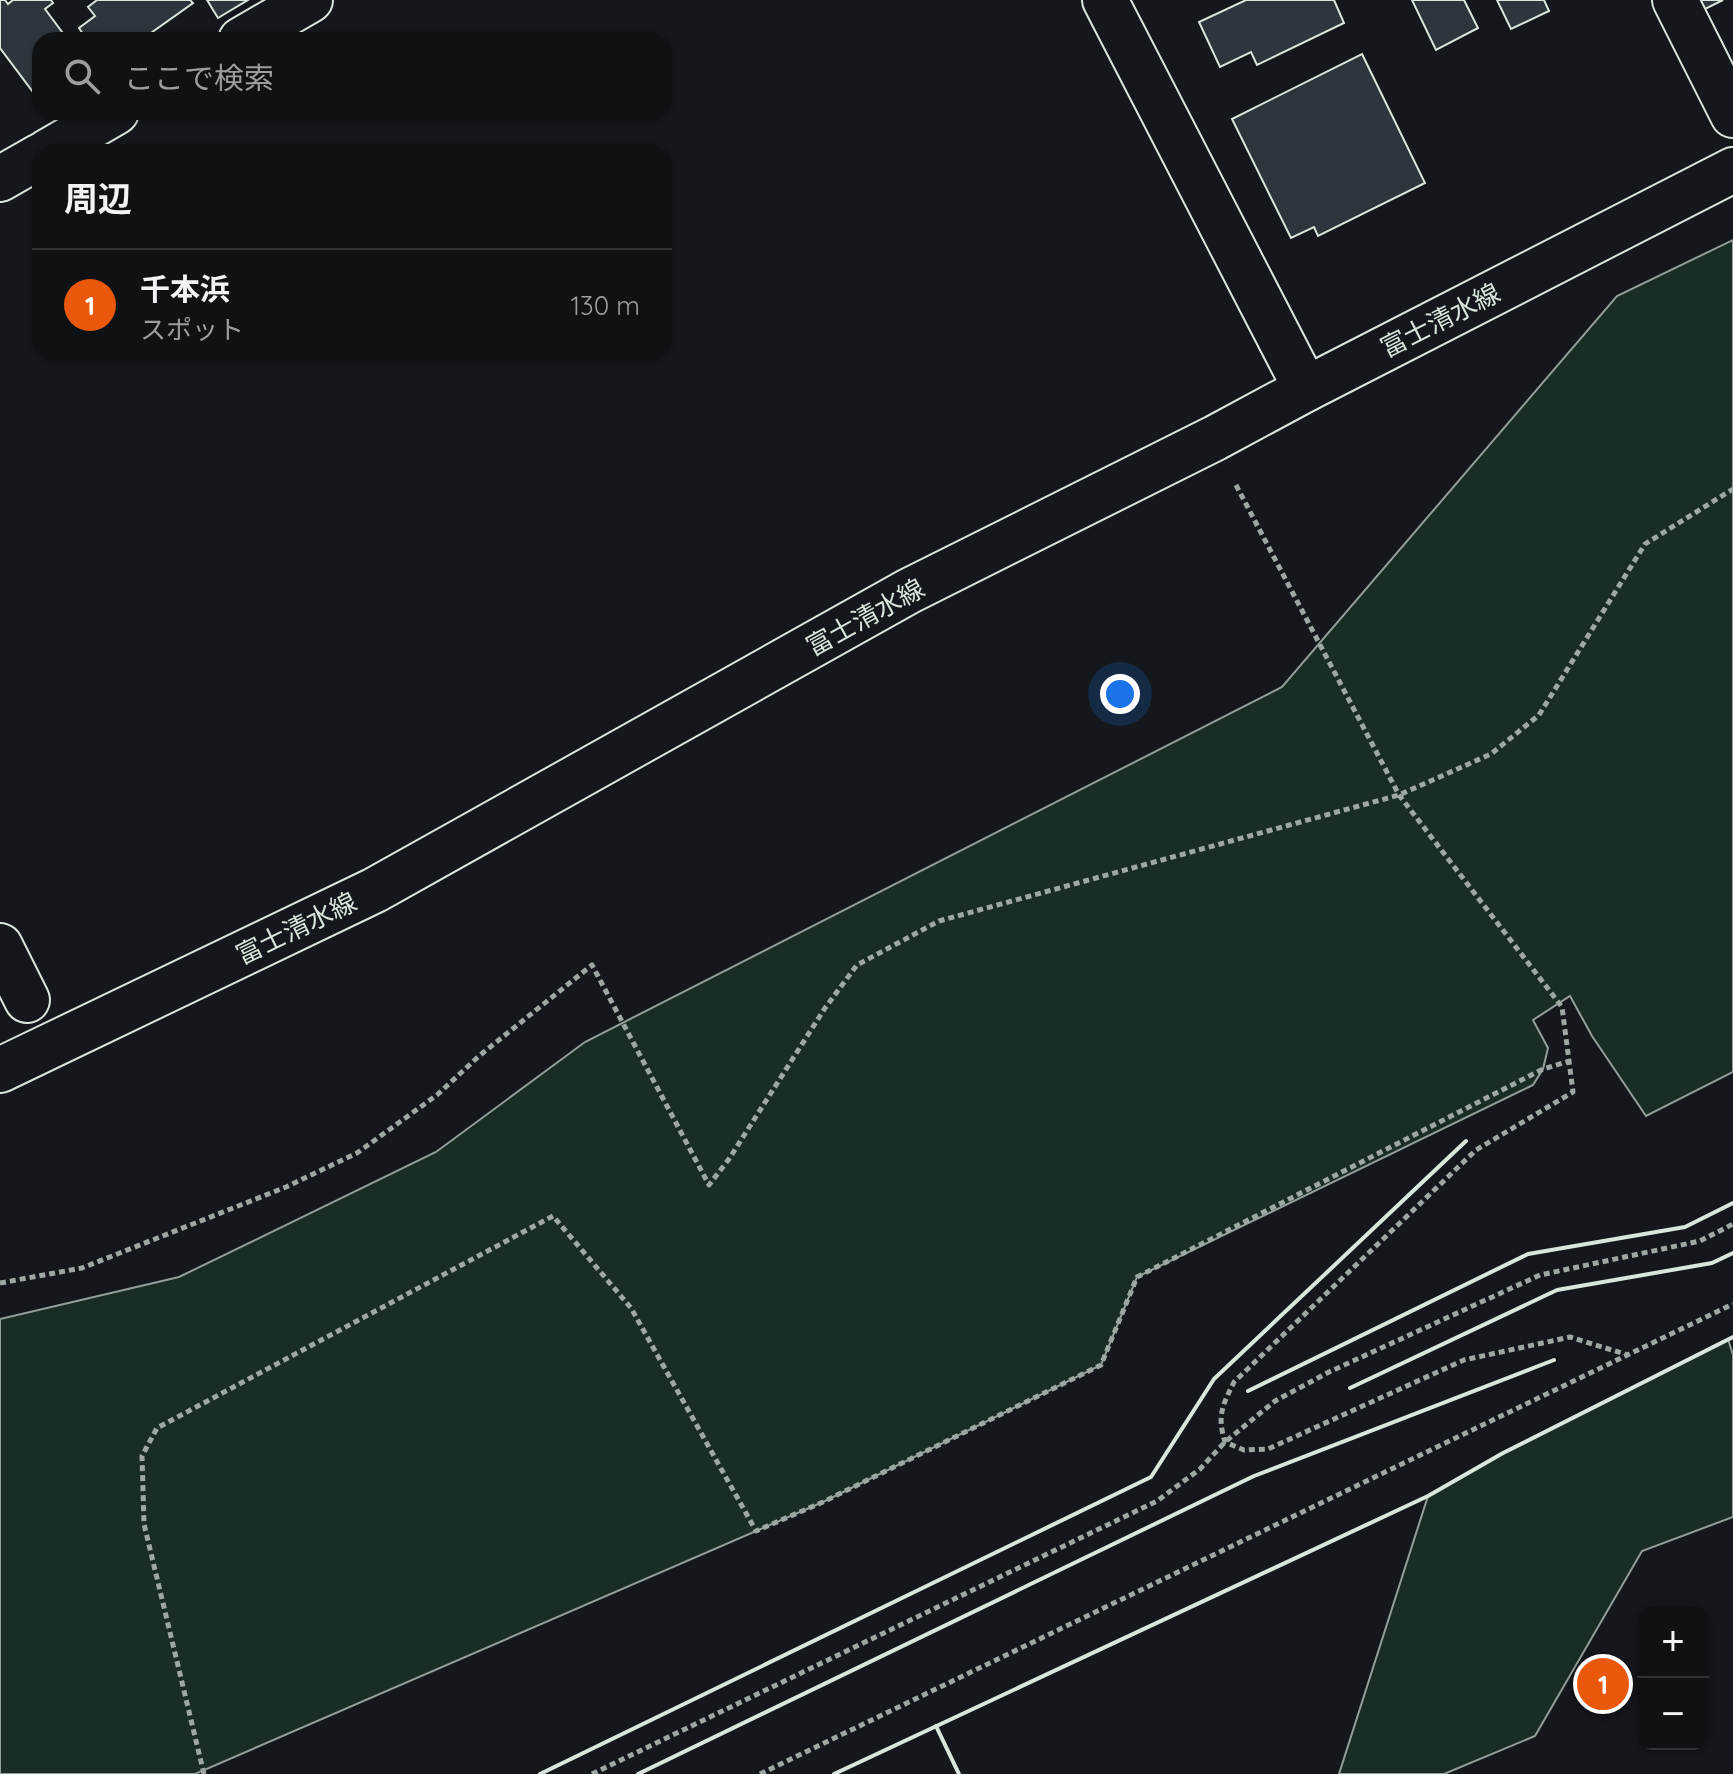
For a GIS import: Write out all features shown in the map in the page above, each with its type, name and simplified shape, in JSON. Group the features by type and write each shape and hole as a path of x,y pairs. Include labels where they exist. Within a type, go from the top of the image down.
{"main road":[{"path":"255,32 310,0"},
{"path":"1105,0 1306,389"},
{"path":"1675,0 1733,115"},
{"path":"61,144 102,120"},
{"path":"0,179 32,161"},
{"name":"富士清水線","path":"0,1070 375,890 909,591 1215,438 1733,170"},
{"path":"0,946 27,1000"}],"path":[{"path":"1215,438 1249,512 1399,795 1562,1007 1573,1092 1476,1150 1234,1382 1224,1403 1220,1424 1225,1442"},
{"path":"0,1283 82,1268 286,1187 357,1153 437,1095 479,1056 592,965 709,1185 729,1159 825,1008 857,965 939,921 1399,795 1491,754 1539,715 1585,636 1645,544 1733,489"},
{"path":"204,1774 144,1524 142,1456 157,1428 553,1216 631,1308 756,1531 823,1502 1101,1365 1137,1277 1543,1069 1570,1061"},
{"path":"592,1774 1157,1501 1200,1469 1225,1442 1275,1401 1329,1372 1540,1275 1700,1241 1733,1224"},
{"path":"760,1774 1733,1304"},
{"path":"1225,1442 1244,1450 1268,1449 1464,1360 1570,1337 1628,1355"}],"green space":[{"path":"1733,240 1733,1072 1646,1116 1592,1036 1570,996 1533,1020 1548,1048 1543,1069 1533,1085 1137,1277 1101,1365 823,1502 195,1774 0,1774 0,1319 179,1277 436,1152 585,1042 1282,687 1617,296"},
{"path":"1728,1339 1733,1355 1733,1517 1642,1551 1535,1736 1444,1774 1339,1774 1428,1496 1503,1453"}],"building":[{"path":"0,0 8,4 13,0 51,0 53,3 45,9 62,32 32,32 32,91 0,48"},
{"path":"97,0 190,0 193,3 152,32 82,32 79,28 95,16 88,7"},
{"path":"207,0 248,0 218,18"},
{"path":"1246,0 1334,0 1344,23 1257,65 1251,52 1220,67 1199,22"},
{"path":"1412,0 1464,0 1478,28 1436,50"},
{"path":"1497,0 1544,0 1549,11 1511,29"},
{"path":"1697,0 1723,0 1703,10"},
{"path":"1362,54 1425,183 1318,236 1314,227 1291,238 1232,119"}],"wall":[{"path":"540,1774 1151,1477 1214,1379 1466,1141"},
{"path":"1248,1391 1528,1254 1685,1227 1733,1203"},
{"path":"1350,1388 1557,1290 1712,1263 1733,1253"},
{"path":"834,1774 1428,1496 1503,1453 1733,1337"},
{"path":"638,1774 1254,1476 1554,1360"},
{"path":"936,1726 959,1774"}],"place":[{"name":"千本浜","path":"1603,1684"}]}
